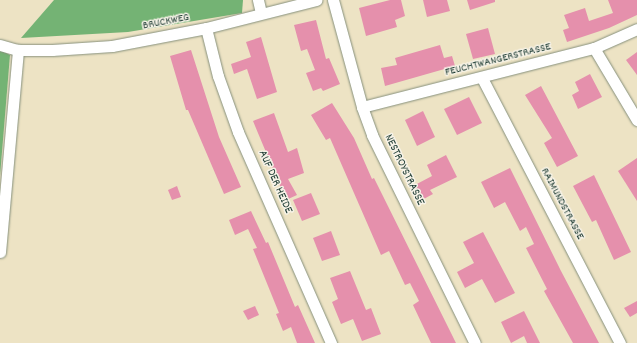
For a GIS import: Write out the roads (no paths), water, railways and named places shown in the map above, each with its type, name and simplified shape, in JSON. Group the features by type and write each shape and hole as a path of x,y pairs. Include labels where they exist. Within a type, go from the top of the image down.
{"street":[{"path":"258,0 261,13"},
{"name":"BRUCKWEG","path":"0,45 18,50 52,50 112,46 206,28 317,0"},
{"name":"NESTROYSTRASSE","path":"333,0 362,107 372,135 475,343"},
{"name":"AUF DER HEIDE","path":"206,28 218,76 238,132 332,343"},
{"name":"FEUCHTWANGERSTRASSE","path":"362,107 482,78 594,48 637,29"},
{"path":"594,48 637,120"},
{"path":"0,252 18,50"},
{"name":"RAIMUNDSTRASSE","path":"482,78 620,343"}]}
